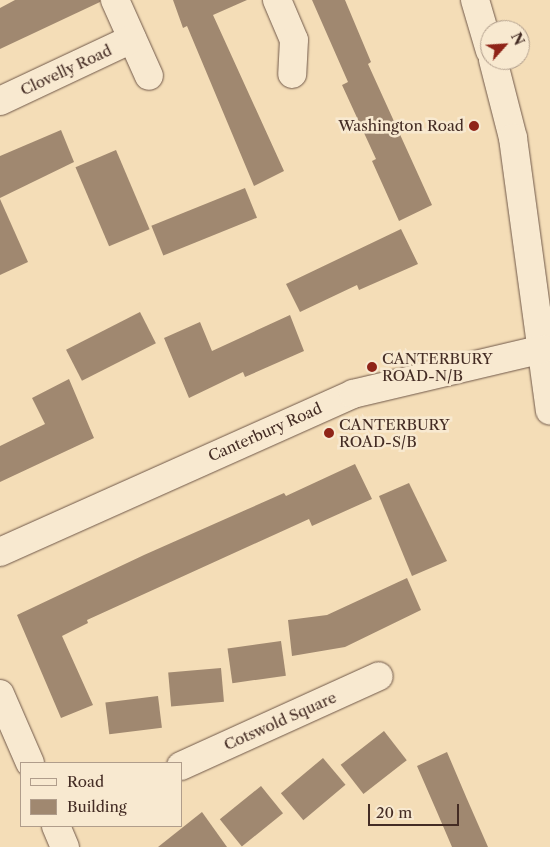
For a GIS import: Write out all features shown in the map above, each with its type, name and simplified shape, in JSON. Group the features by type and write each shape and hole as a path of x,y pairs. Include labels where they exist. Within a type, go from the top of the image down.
{"street":[{"path":"115,0 149,76"},
{"path":"277,0 294,40 292,74"},
{"path":"475,0 481,20"},
{"name":"Clovelly Road","path":"0,102 132,39"},
{"path":"496,70 513,138 550,411"},
{"name":"Canterbury Road","path":"0,552 353,394 543,349"},
{"name":"Cotswold Square","path":"182,766 379,676"},
{"path":"0,694 30,762"},
{"path":"56,827 65,847"}],"building":[{"path":"15,0 100,0 100,2 0,49 0,8"},
{"path":"173,0 247,0 213,15 284,171 254,186 187,26 183,28"},
{"path":"312,0 345,0 371,62 368,64 432,205 399,221 372,161 376,159 342,85 348,82"},
{"path":"61,130 74,162 0,198 0,156"},
{"path":"116,150 150,229 109,246 75,167"},
{"path":"245,188 257,218 163,256 151,226"},
{"path":"0,199 28,262 0,275"},
{"path":"401,229 418,264 359,290 357,285 300,312 286,284"},
{"path":"140,312 156,343 82,381 66,350"},
{"path":"290,315 304,351 245,377 243,372 189,398 164,338 200,322 212,351"},
{"path":"69,379 94,438 0,482 0,446 45,424 32,398"},
{"path":"355,464 372,499 312,526 309,519 87,620 88,623 62,636 93,705 61,718 17,615 144,555 284,493 286,496"},
{"path":"409,483 447,561 412,576 379,496"},
{"path":"407,578 421,610 345,647 292,656 288,620 327,615"},
{"path":"281,641 286,676 232,683 228,649"},
{"path":"221,668 224,702 171,706 168,673"},
{"path":"158,696 162,728 109,734 105,702"},
{"path":"384,731 407,760 363,794 341,765"},
{"path":"447,752 488,847 452,847 417,766"},
{"path":"323,758 345,785 303,820 281,793"},
{"path":"261,786 283,813 242,847 220,819"},
{"path":"202,812 227,847 158,847"}],"place":[{"name":"Washington Road","path":"474,126"},
{"name":"CANTERBURY ROAD-N/B","path":"372,367"},
{"name":"CANTERBURY ROAD-S/B","path":"329,433"}]}
